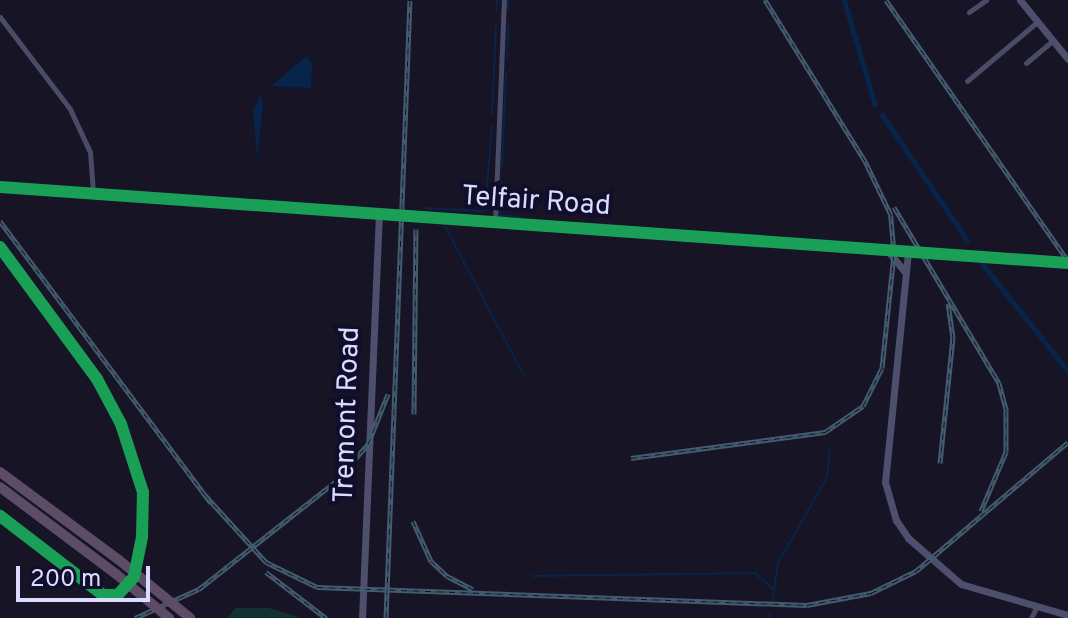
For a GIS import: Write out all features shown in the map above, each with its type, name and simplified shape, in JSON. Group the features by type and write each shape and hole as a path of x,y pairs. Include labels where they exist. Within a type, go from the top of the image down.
{"highway":[{"path":"0,472 119,560 190,618"},
{"path":"0,487 169,618"}],"street":[{"path":"495,223 504,0"},
{"path":"969,12 986,0"},
{"path":"1020,0 1068,59"},
{"path":"0,17 58,89 83,134 93,167 93,193"},
{"path":"967,81 1037,22"},
{"path":"1026,63 1053,40"},
{"name":"Telfair Road","path":"0,187 1068,263"},
{"name":"Tremont Road","path":"362,618 379,215"},
{"path":"0,247 97,379 121,424 143,492 138,559 128,587 118,595 103,595 0,516"},
{"path":"886,250 904,271"},
{"path":"906,252 887,500 908,538 950,576 973,589 1068,615"},
{"path":"904,271 922,253"},
{"path":"1031,618 1036,608"}],"green space":[{"path":"235,608 269,608 301,618 228,618"}],"water":[{"path":"307,56 312,63 311,88 271,86"},
{"path":"261,94 263,103 257,157 253,111"}],"waterway":[{"path":"496,11 497,0"},
{"path":"508,0 508,10"},
{"path":"844,0 875,105"},
{"path":"507,59 508,23"},
{"path":"492,114 496,25"},
{"path":"502,167 506,73"},
{"path":"882,115 967,240"},
{"path":"424,208 485,211 492,126"},
{"path":"502,182 500,215 521,217"},
{"path":"445,226 523,374"},
{"path":"983,265 1068,371"},
{"path":"774,589 778,563 827,477 830,447"},
{"path":"533,576 755,573 774,590 773,600"},
{"path":"769,618 770,614"}],"railway":[{"path":"386,618 410,0"},
{"path":"631,458 825,432 863,406 882,368 894,253 891,215 865,161 765,0"},
{"path":"886,0 1068,261"},
{"path":"894,207 999,383 1006,410 1006,452 981,511"},
{"path":"0,221 211,503"},
{"path":"414,414 416,229"},
{"path":"940,463 953,338 948,303"},
{"path":"135,618 199,589 336,481 368,444 388,394"},
{"path":"205,495 266,562 317,587 807,605 871,593 916,571 1068,442"},
{"path":"413,521 431,561 447,576 473,589"},
{"path":"266,572 326,618"}],"cycle path":[{"path":"0,187 1068,263"},
{"path":"0,247 97,379 121,424 143,492 142,537 134,577 118,595 103,595 0,516"}]}
